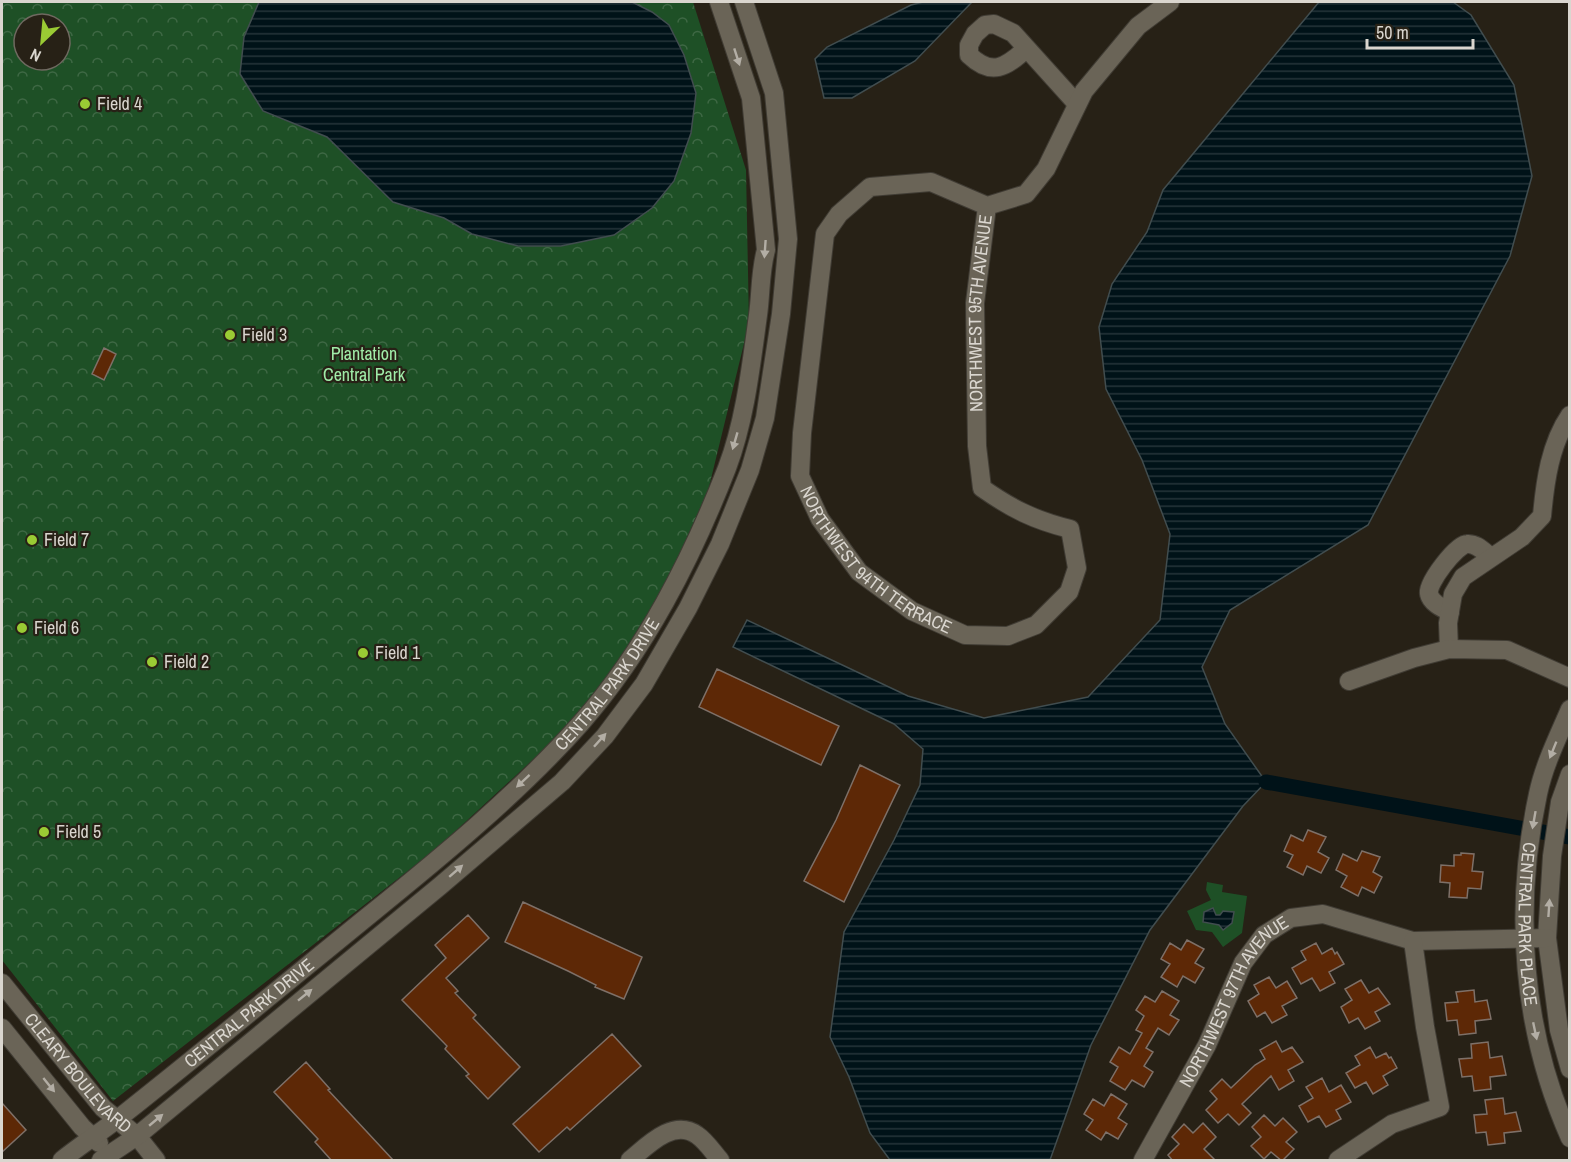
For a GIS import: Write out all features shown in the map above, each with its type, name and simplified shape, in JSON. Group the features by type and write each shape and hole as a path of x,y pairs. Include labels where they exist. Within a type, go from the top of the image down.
{"street":[{"name":"CENTRAL PARK DRIVE","path":"62,1161 424,871 537,768 581,722 621,671 667,600 698,537 731,455 742,415 766,250 751,98 719,2"},
{"name":"CENTRAL PARK DRIVE","path":"108,1159 440,886 562,782 605,736 637,692 688,608 720,544 750,470 765,418 781,314 786,263 788,239 774,93 744,2"},
{"name":"NORTHWEST 95TH AVENUE","path":"982,488 977,446 975,303 987,206 1026,194 1046,169 1084,90 1138,26 1167,2"},
{"path":"1026,49 1077,104"},
{"name":"NORTHWEST 94TH TERRACE","path":"982,488 1012,509 1048,524 1070,529 1077,568 1069,592 1036,626 1008,636 965,635 912,611 859,572 820,519 800,476 802,433 825,234 839,214 870,187 930,182 987,206"},
{"path":"1449,649 1448,623 1453,594 1463,577 1522,537 1542,516 1544,488 1552,455 1569,415"},
{"path":"1450,612 1434,603 1429,594 1429,587 1439,572 1459,546 1467,544 1476,546 1491,557"},
{"path":"1349,681 1414,658 1449,649 1507,650 1569,678"},
{"name":"CENTRAL PARK PLACE","path":"1569,709 1538,793 1529,848 1523,939 1528,999 1539,1054 1558,1113 1569,1138"},
{"name":"CENTRAL PARK PLACE","path":"1569,774 1560,802 1552,856 1547,938 1559,1029 1569,1069"},
{"name":"NORTHWEST 97TH AVENUE","path":"1143,1161 1207,1045 1243,963 1264,935 1291,918 1323,914 1413,941 1547,938"},
{"path":"1338,1161 1392,1124 1440,1107 1425,1027 1413,941"},
{"name":"CLEARY BOULEVARD","path":"2,983 103,1108 118,1118 137,1136 156,1161"},
{"name":"CLEARY BOULEVARD","path":"2,1028 82,1127 92,1136 108,1159"},
{"path":"630,1161 662,1135 679,1130 688,1130 697,1134 720,1161"}],"green space":[{"name":"Plantation Central Park","path":"2,2 693,2 746,170 749,323 708,491 652,615 576,720 436,849 113,1101 2,960"},
{"path":"1207,882 1223,885 1222,892 1247,896 1242,933 1223,947 1212,932 1196,930 1187,911 1211,900 1206,890"}],"shaded area":[{"path":"259,2 632,2 652,12 669,25 684,55 696,93 691,133 674,181 652,208 614,235 561,246 518,246 472,234 444,218 393,202 327,137 263,111 240,74 244,37"},
{"path":"923,2 972,2 915,61 852,98 824,98 815,59 827,47 911,5"},
{"path":"1319,2 1453,2 1471,15 1514,85 1532,176 1510,256 1368,525 1230,610 1202,667 1225,724 1266,782 1243,806 1150,930 1091,1045 1050,1160 890,1160 870,1133 849,1077 830,1037 844,932 894,840 920,785 923,749 894,724 733,647 747,620 908,696 984,718 1088,697 1160,620 1170,534 1142,460 1106,389 1099,327 1112,284 1147,232 1163,190"},
{"path":"1213,908 1216,915 1220,915 1223,911 1234,912 1232,923 1223,930 1219,925 1203,922 1204,912"}],"building":[{"path":"104,348 116,354 104,380 92,374"},
{"path":"717,669 839,726 821,765 699,707"},
{"path":"860,765 900,785 844,902 804,881 836,820"},
{"path":"1308,830 1326,837 1318,852 1329,858 1321,873 1307,866 1303,875 1287,867 1293,855 1284,851 1291,835 1303,841"},
{"path":"1362,851 1380,857 1373,872 1382,877 1374,893 1362,887 1358,896 1341,887 1347,876 1336,870 1343,854 1357,861"},
{"path":"1461,853 1474,854 1472,871 1483,872 1481,889 1468,888 1467,898 1449,897 1450,883 1440,882 1441,865 1454,866 1454,855 1461,855"},
{"path":"523,902 642,957 624,999 505,942"},
{"path":"468,915 489,938 446,978 458,991 455,993 476,1015 473,1018 520,1067 488,1099 466,1076 469,1074 445,1049 447,1046 402,1000 446,958 435,945"},
{"path":"1187,940 1204,949 1195,963 1204,968 1195,983 1183,976 1177,987 1161,977 1170,964 1161,959 1170,943 1181,950"},
{"path":"1316,943 1322,954 1332,948 1344,964 1329,972 1335,983 1320,991 1312,978 1301,984 1292,968 1306,960 1301,951"},
{"path":"1269,977 1276,988 1287,981 1297,998 1282,1006 1287,1015 1272,1023 1265,1012 1257,1017 1248,1001 1259,994 1254,985"},
{"path":"1361,980 1369,993 1378,988 1390,1004 1375,1012 1380,1021 1365,1029 1358,1018 1349,1023 1341,1007 1352,1000 1345,989"},
{"path":"1474,990 1475,1002 1487,1000 1491,1019 1475,1021 1476,1033 1459,1035 1457,1020 1447,1021 1445,1003 1458,1002 1456,992"},
{"path":"1162,991 1179,1001 1170,1015 1179,1020 1169,1035 1158,1028 1146,1048 1153,1052 1144,1066 1153,1072 1144,1087 1132,1080 1125,1090 1110,1081 1118,1067 1110,1062 1119,1047 1130,1054 1142,1033 1136,1030 1144,1016 1136,1010 1145,996 1155,1002"},
{"path":"612,1034 641,1066 570,1130 567,1127 539,1152 513,1124"},
{"path":"1276,1041 1282,1052 1292,1047 1303,1062 1288,1070 1294,1081 1279,1090 1271,1076 1242,1104 1251,1113 1239,1125 1228,1114 1218,1123 1206,1110 1217,1099 1210,1091 1222,1079 1231,1088 1255,1065 1265,1059 1260,1050"},
{"path":"1488,1042 1490,1058 1502,1056 1506,1075 1490,1077 1491,1089 1474,1091 1472,1076 1462,1077 1459,1059 1472,1058 1471,1044"},
{"path":"1370,1047 1376,1058 1386,1053 1397,1068 1383,1076 1388,1085 1373,1094 1366,1082 1355,1088 1346,1073 1360,1065 1355,1056"},
{"path":"306,1062 330,1089 328,1090 394,1161 332,1161 315,1142 318,1139 274,1092"},
{"path":"1322,1078 1329,1092 1341,1085 1351,1102 1336,1110 1341,1119 1326,1127 1319,1116 1308,1122 1299,1106 1313,1098 1306,1087"},
{"path":"1111,1094 1127,1104 1118,1118 1127,1124 1118,1139 1106,1132 1101,1140 1086,1130 1093,1120 1084,1114 1093,1099 1104,1106"},
{"path":"1503,1098 1505,1114 1516,1112 1521,1131 1504,1133 1505,1143 1488,1145 1486,1132 1476,1133 1474,1115 1487,1114 1485,1100"},
{"path":"2,1103 26,1130 2,1152"},
{"path":"1264,1115 1275,1126 1283,1118 1297,1132 1286,1142 1294,1149 1282,1161 1271,1152 1264,1159 1251,1146 1261,1137 1252,1127"},
{"path":"1203,1123 1216,1137 1204,1149 1216,1161 1173,1161 1168,1155 1179,1144 1172,1137 1184,1124 1193,1133"}],"waterway":[{"path":"1266,782 1570,837"}],"place":[{"name":"Field 4","path":"85,104"},
{"name":"Field 3","path":"230,335"},
{"name":"Field 7","path":"32,540"},
{"name":"Field 6","path":"22,628"},
{"name":"Field 1","path":"363,653"},
{"name":"Field 2","path":"152,662"},
{"name":"Field 5","path":"44,832"}]}
